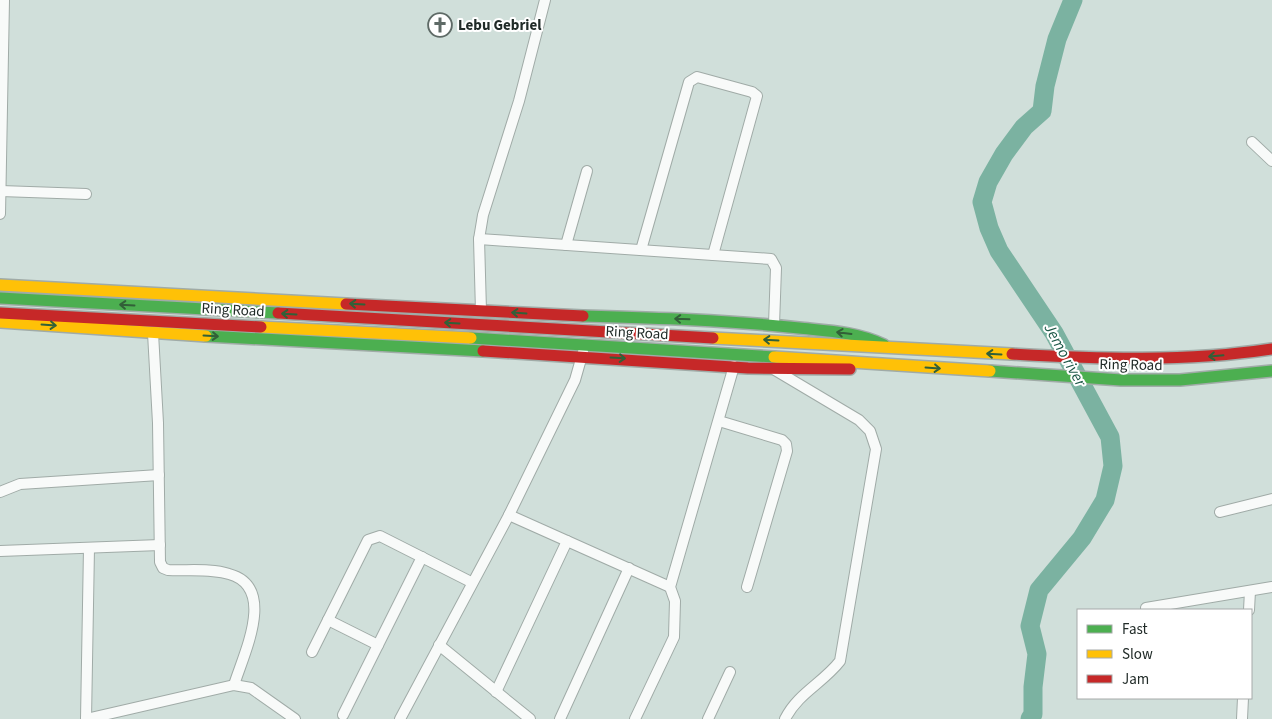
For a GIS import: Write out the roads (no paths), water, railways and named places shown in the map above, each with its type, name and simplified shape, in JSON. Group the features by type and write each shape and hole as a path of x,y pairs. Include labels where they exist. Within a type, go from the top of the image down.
{"main road":[{"path":"0,285 584,316 684,318 854,334 868,337 890,348"},
{"name":"Ring Road","path":"0,298 1042,356 1179,359 1269,348"},
{"name":"Ring Road","path":"0,313 583,351 884,365 1120,380 1188,380 1272,371"},
{"path":"0,322 153,333 583,351 774,370 853,369 884,365"}],"street":[{"path":"0,214 4,0"},
{"path":"481,311 479,239 483,215 519,101 545,0"},
{"path":"641,250 689,82 697,77 752,92 757,96 713,255"},
{"path":"1252,142 1272,161"},
{"path":"566,245 587,171"},
{"path":"1,191 86,194"},
{"path":"479,239 771,259 775,263 774,325"},
{"path":"401,718 471,582 509,515 575,380 583,351 584,316"},
{"path":"153,333 159,475 160,562 162,568 168,570 227,573 241,578 248,583 252,591 255,615 234,685"},
{"path":"635,719 674,637 674,601 670,586 734,366"},
{"path":"774,370 859,420 870,431 876,449 840,661 826,678 806,690 791,708 786,719"},
{"path":"719,421 782,440 786,444 787,451 747,587"},
{"path":"0,492 20,484 159,475"},
{"path":"1220,512 1272,499"},
{"path":"509,515 670,586"},
{"path":"312,652 368,540 373,537 380,536 471,582"},
{"path":"496,692 568,541"},
{"path":"0,551 160,545"},
{"path":"89,548 86,719 234,685 251,688 295,719"},
{"path":"343,715 422,557"},
{"path":"560,719 629,568"},
{"path":"1146,608 1272,587"},
{"path":"1248,609 1250,591"},
{"path":"328,620 378,645"},
{"path":"438,645 530,719"},
{"path":"708,719 730,672"},
{"path":"1242,719 1243,699"}],"waterway":[{"name":"Jemo river","path":"1030,719 1033,714 1033,687 1037,654 1030,626 1039,590 1082,538 1105,500 1113,466 1110,437 1054,333 999,251 989,228 982,202 988,182 1004,154 1024,127 1042,111 1045,86 1057,39 1073,0"}],"place":[{"name":"Lebu Gebriel","path":"440,25"}]}
